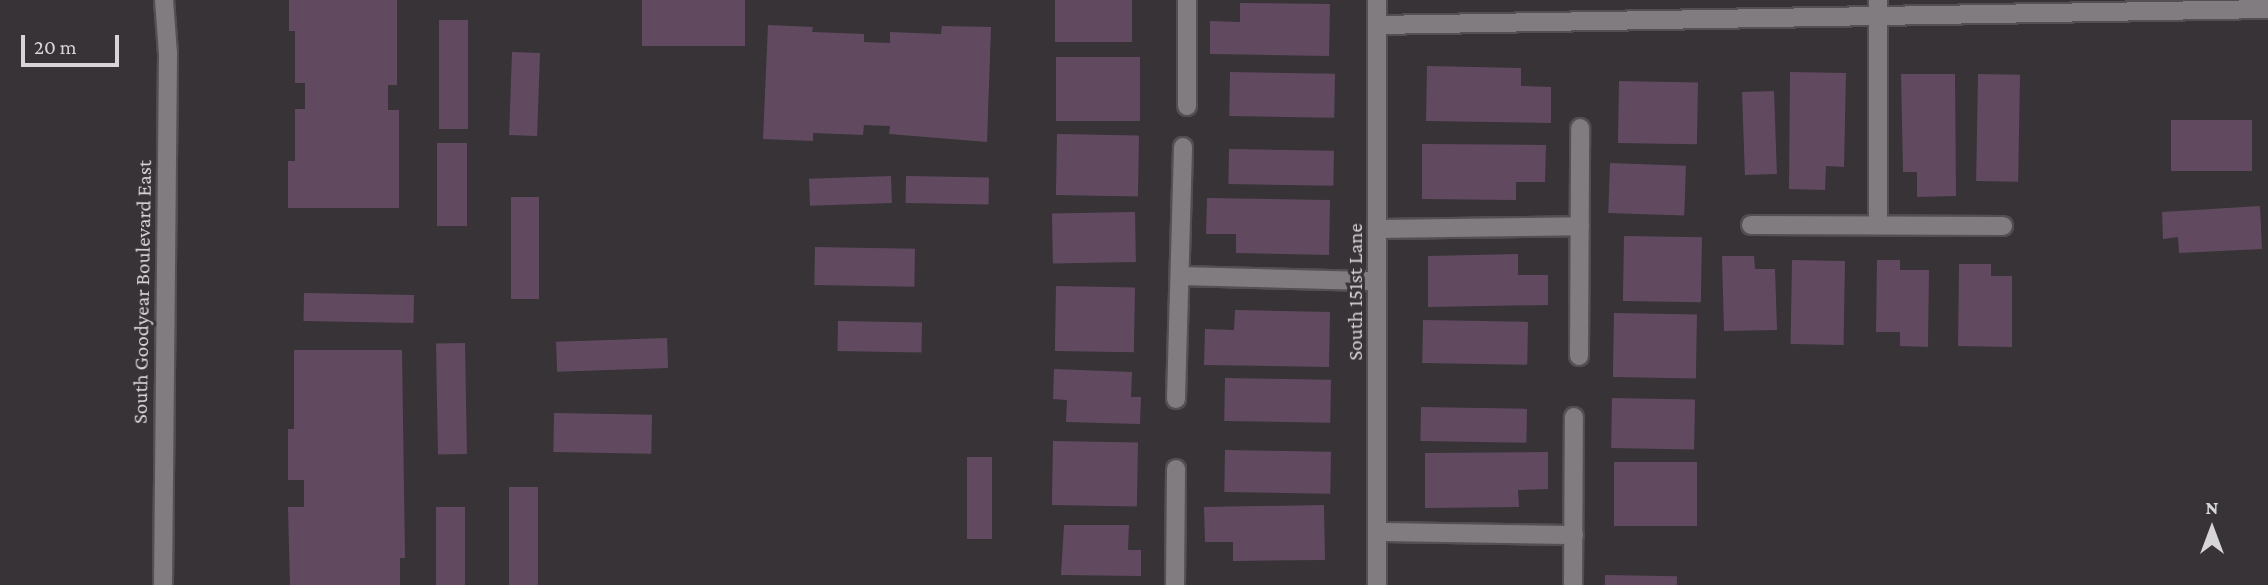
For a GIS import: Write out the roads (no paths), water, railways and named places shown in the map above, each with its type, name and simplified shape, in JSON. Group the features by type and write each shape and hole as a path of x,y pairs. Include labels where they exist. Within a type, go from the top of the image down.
{"street":[{"name":"South Goodyear Boulevard East","path":"163,585 168,54 164,0"},
{"path":"1186,106 1187,0"},
{"name":"South 151st Lane","path":"1377,0 1377,585"},
{"path":"1377,25 1878,8 2268,9"},
{"path":"1878,8 1878,225"},
{"path":"1579,356 1580,128"},
{"path":"1177,399 1183,147"},
{"path":"1751,225 2003,226"},
{"path":"1377,229 1580,226"},
{"path":"1180,276 1377,281"},
{"path":"1573,585 1574,417"},
{"path":"1175,585 1177,469"},
{"path":"1377,532 1574,535"}]}
